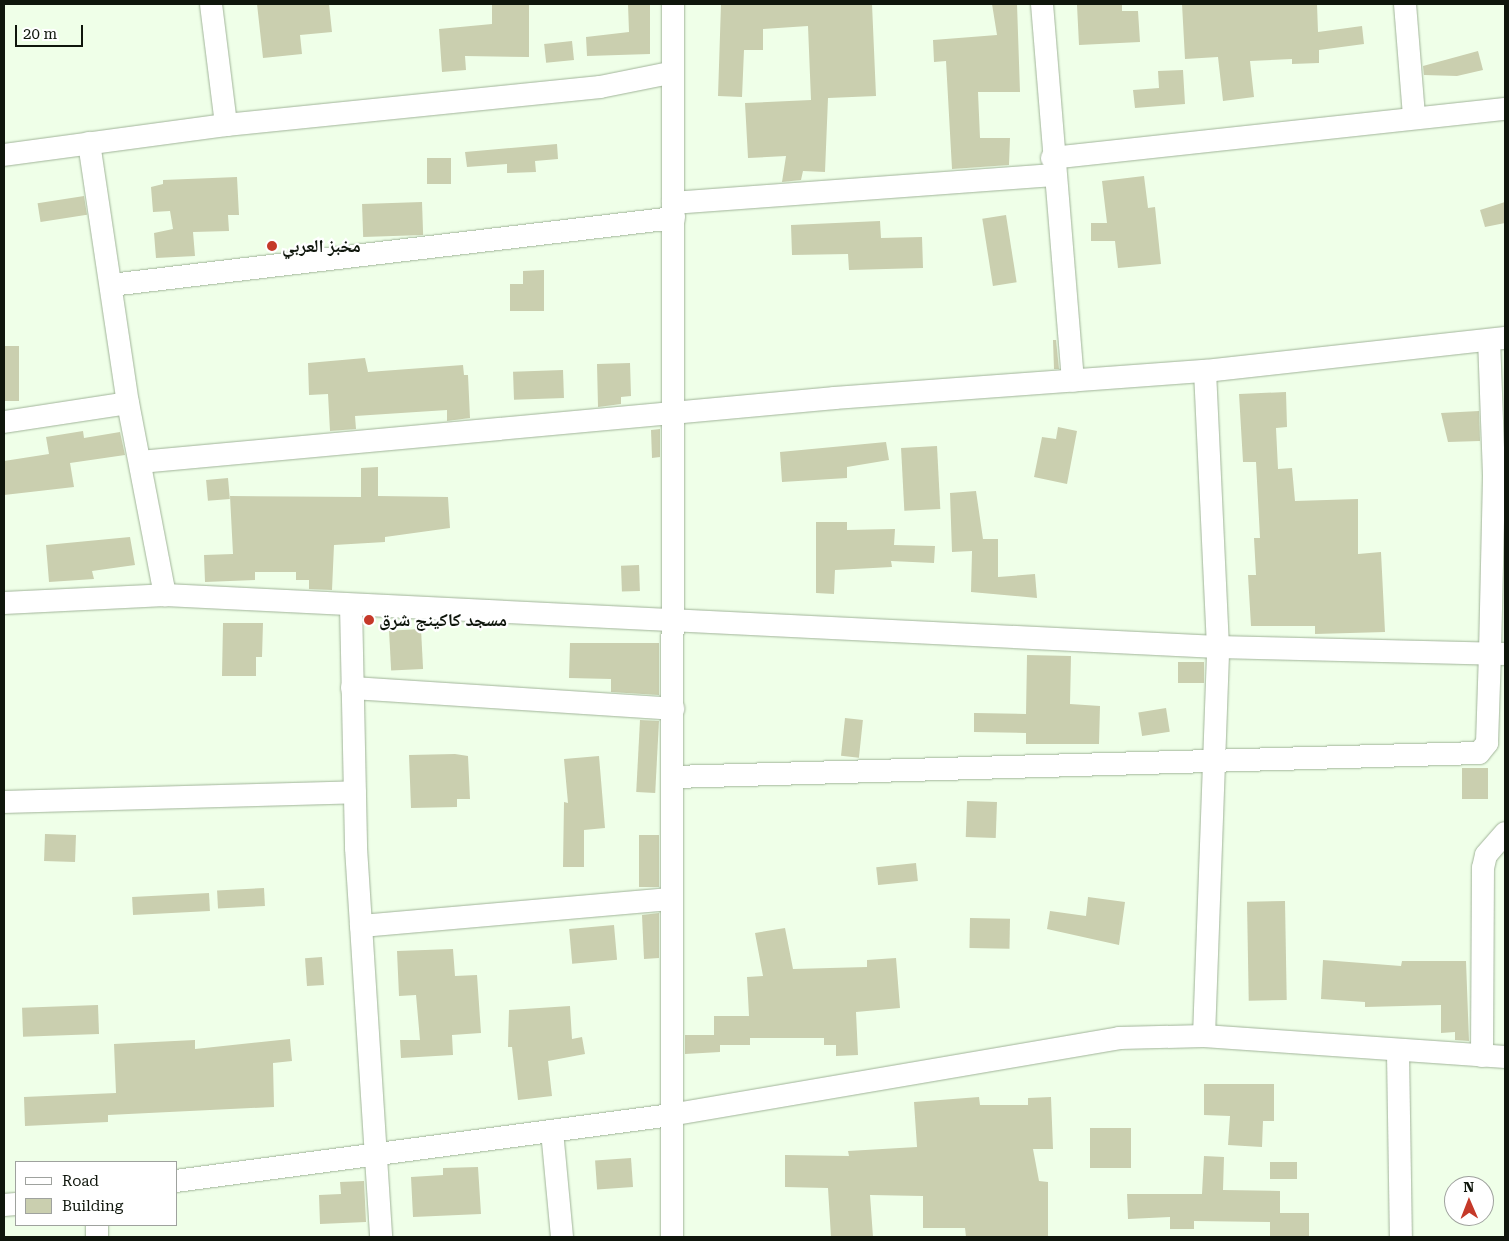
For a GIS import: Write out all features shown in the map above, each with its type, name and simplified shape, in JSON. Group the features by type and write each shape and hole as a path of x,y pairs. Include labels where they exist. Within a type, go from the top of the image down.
{"street":[{"path":"211,4 226,125"},
{"path":"672,1237 670,1115 671,899 674,778 674,413 670,73 673,4"},
{"path":"1042,4 1053,166 1074,381"},
{"path":"1405,4 1414,116"},
{"path":"4,155 226,125 572,91 670,73"},
{"path":"111,285 673,210 1053,166 1414,116 1505,109"},
{"path":"89,142 128,403 165,595"},
{"path":"140,462 674,413 1205,371 1497,339 1499,475 1498,654 1487,743 1479,753 1214,764 674,778"},
{"path":"1204,1036 1218,647 1205,371"},
{"path":"4,422 128,403"},
{"path":"4,602 165,595 1218,647 1498,654"},
{"path":"351,605 352,688 362,926 381,1237"},
{"path":"352,688 673,710"},
{"path":"4,802 356,792"},
{"path":"1482,1056 1483,868 1486,855 1505,833"},
{"path":"362,926 671,899"},
{"path":"178,1181 670,1115 1119,1038 1204,1036 1398,1053 1505,1057"},
{"path":"1398,1053 1401,1237"},
{"path":"552,1131 562,1237"}],"building":[{"path":"257,4 329,4 332,32 300,35 302,54 263,58"},
{"path":"628,4 650,4 650,54 587,56 586,37 629,32"},
{"path":"721,4 872,4 876,96 828,98 825,172 803,171 801,180 782,182 786,156 748,158 745,103 811,100 808,26 763,29 763,50 744,50 742,97 718,96"},
{"path":"992,4 1017,4 1020,92 978,92 980,138 1010,138 1009,165 952,169 946,61 934,62 933,40 997,35"},
{"path":"1122,4 1122,11 1138,11 1140,42 1079,45 1077,5"},
{"path":"1182,4 1317,4 1318,32 1362,26 1364,44 1319,50 1319,63 1292,64 1292,59 1250,61 1254,97 1223,101 1218,57 1185,59"},
{"path":"492,5 529,5 529,57 465,56 466,70 442,72 439,29 492,24"},
{"path":"572,41 574,60 546,63 544,44"},
{"path":"1478,51 1483,70 1457,76 1424,75 1423,66"},
{"path":"1183,70 1185,104 1135,108 1133,90 1159,88 1158,71"},
{"path":"557,144 558,159 535,161 536,172 507,173 507,164 467,167 465,152"},
{"path":"427,158 451,158 451,184 427,184"},
{"path":"1144,176 1148,208 1155,207 1161,264 1118,268 1115,241 1091,241 1091,223 1107,223 1102,181"},
{"path":"237,177 239,215 228,215 229,231 193,232 195,256 156,258 154,233 173,229 170,211 153,212 151,187 163,184 163,180"},
{"path":"84,196 87,215 41,222 38,203"},
{"path":"422,202 423,235 363,237 362,204"},
{"path":"1505,202 1505,223 1485,227 1480,210"},
{"path":"1006,215 1017,282 993,286 982,219"},
{"path":"880,221 881,238 922,237 923,268 849,270 848,254 792,255 791,225"},
{"path":"544,270 544,311 510,311 510,284 523,284 523,271"},
{"path":"1053,340 1056,340 1059,369 1054,369"},
{"path":"4,346 19,346 19,401 4,401"},
{"path":"365,358 368,372 463,365 464,375 468,375 470,418 447,421 447,410 355,416 356,429 330,431 328,394 309,395 308,363"},
{"path":"630,363 631,396 621,397 621,404 598,407 597,364"},
{"path":"563,370 564,398 514,400 513,372"},
{"path":"1286,392 1287,427 1276,428 1278,469 1292,468 1295,501 1358,499 1358,554 1381,552 1385,632 1315,634 1315,626 1251,626 1248,575 1256,575 1254,538 1260,538 1256,462 1243,462 1239,394"},
{"path":"1479,411 1480,441 1448,442 1441,413"},
{"path":"1058,427 1077,431 1067,484 1034,477 1042,437 1056,439"},
{"path":"660,429 660,457 652,458 651,430"},
{"path":"83,431 84,438 120,432 125,455 70,463 74,487 4,495 4,461 49,454 46,437"},
{"path":"886,442 889,460 847,467 847,478 782,482 780,452"},
{"path":"937,446 940,509 904,511 901,448"},
{"path":"378,467 378,496 448,497 450,528 385,537 385,542 334,545 332,590 309,589 309,580 296,580 296,572 255,572 255,580 205,582 204,555 233,554 230,496 361,497 361,468"},
{"path":"228,478 230,499 208,501 206,480"},
{"path":"976,491 983,539 998,539 998,577 1035,574 1037,598 971,592 972,551 952,552 950,493"},
{"path":"816,522 847,522 847,530 895,529 894,545 935,546 934,563 891,561 892,567 835,570 834,594 816,593"},
{"path":"130,537 135,565 92,571 94,579 49,582 46,545"},
{"path":"639,565 640,591 622,592 621,566"},
{"path":"223,623 263,623 262,657 256,657 256,676 222,676"},
{"path":"421,629 423,669 391,671 389,631"},
{"path":"570,643 659,643 659,695 611,692 611,679 569,678"},
{"path":"1027,655 1071,656 1070,704 1100,706 1099,744 1026,744 1026,733 974,732 974,713 1026,714"},
{"path":"1178,662 1204,662 1204,683 1178,683"},
{"path":"1166,708 1170,732 1142,736 1138,712"},
{"path":"845,718 863,720 859,758 841,756"},
{"path":"640,720 659,721 655,793 636,792"},
{"path":"455,754 468,756 470,799 457,799 457,807 411,808 409,755"},
{"path":"599,756 605,828 584,830 584,867 563,867 564,802 568,803 564,759"},
{"path":"1462,768 1488,768 1488,799 1462,799"},
{"path":"967,801 997,802 996,838 966,837"},
{"path":"45,834 76,835 75,862 44,861"},
{"path":"639,835 659,835 659,887 639,887"},
{"path":"916,863 918,881 878,885 876,867"},
{"path":"264,888 265,906 218,908 217,890"},
{"path":"209,893 210,911 133,915 132,897"},
{"path":"1088,897 1125,902 1119,945 1047,929 1050,911 1086,916"},
{"path":"1285,901 1287,1000 1249,1001 1247,902"},
{"path":"659,913 659,958 644,959 642,915"},
{"path":"970,918 1010,919 1009,949 969,948"},
{"path":"614,925 617,960 572,964 569,929"},
{"path":"785,928 793,969 867,967 867,960 896,958 900,1008 856,1012 858,1055 836,1056 836,1045 824,1045 824,1038 750,1038 750,1045 720,1045 720,1052 685,1054 685,1035 714,1035 714,1016 749,1016 747,977 763,976 755,933"},
{"path":"453,949 455,976 477,975 481,1033 452,1035 453,1055 401,1058 400,1040 420,1040 416,995 399,996 397,951"},
{"path":"322,957 324,985 307,986 305,958"},
{"path":"1323,960 1401,966 1402,961 1466,961 1469,1041 1455,1040 1455,1032 1441,1033 1441,1005 1365,1007 1365,1002 1321,999"},
{"path":"98,1005 99,1034 23,1037 22,1008"},
{"path":"570,1006 572,1039 582,1037 585,1054 548,1061 552,1096 518,1100 512,1047 508,1047 509,1010"},
{"path":"290,1039 292,1061 273,1063 274,1107 108,1115 108,1122 25,1126 24,1097 116,1093 114,1044 195,1040 195,1049"},
{"path":"1204,1084 1274,1084 1274,1121 1263,1121 1262,1147 1228,1145 1230,1116 1204,1115"},
{"path":"979,1097 980,1105 1028,1105 1028,1098 1051,1097 1053,1149 1033,1149 1039,1181 1048,1182 1048,1237 966,1237 965,1228 923,1228 923,1196 870,1195 873,1237 831,1237 828,1188 785,1187 785,1155 849,1156 848,1151 917,1147 914,1102"},
{"path":"1090,1128 1131,1128 1131,1168 1090,1168"},
{"path":"1204,1156 1224,1157 1223,1190 1280,1191 1280,1213 1309,1213 1309,1237 1270,1237 1270,1222 1194,1221 1194,1229 1170,1229 1170,1217 1128,1219 1127,1194 1202,1194"},
{"path":"631,1158 633,1187 597,1189 595,1161"},
{"path":"1270,1162 1297,1162 1297,1179 1270,1179"},
{"path":"478,1167 481,1214 413,1217 411,1177 443,1175 443,1168"},
{"path":"364,1181 366,1222 320,1224 319,1195 341,1194 340,1182"}],"place":[{"name":"مخبز العربي","path":"272,246"},
{"name":"مسجد كاكينج شرق","path":"369,620"}]}
